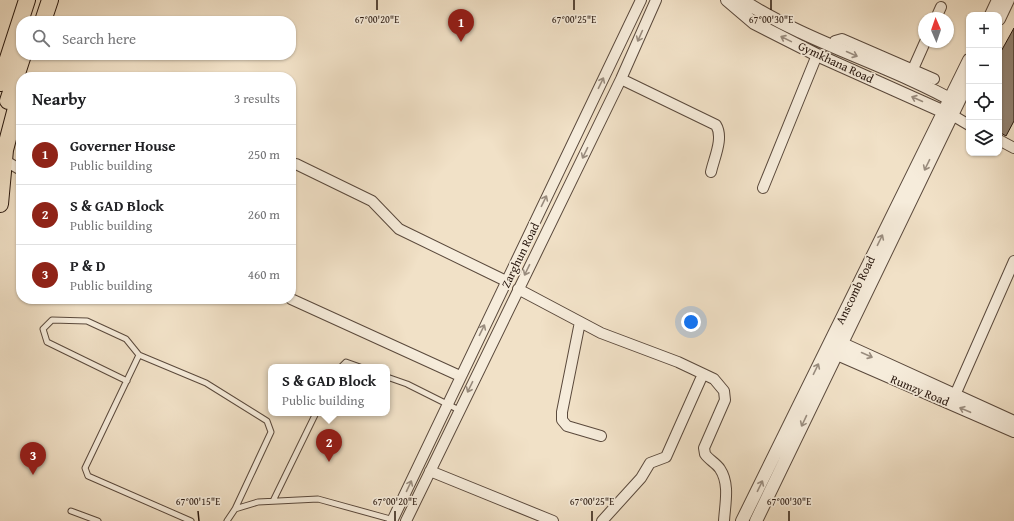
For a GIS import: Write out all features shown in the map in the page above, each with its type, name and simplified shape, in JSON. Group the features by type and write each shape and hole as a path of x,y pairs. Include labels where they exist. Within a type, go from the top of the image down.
{"main road":[{"path":"22,16 27,0"},
{"path":"35,16 40,0"},
{"path":"45,16 50,0"},
{"path":"0,83 16,34"},
{"path":"16,72 20,60"},
{"path":"27,72 30,60"},
{"path":"0,132 4,107 16,72"},
{"path":"0,204 4,160 16,104"}],"street":[{"name":"Zarghun Road","path":"394,520 460,376 641,0"},
{"name":"Zarghun Road","path":"406,521 621,79 656,0"},
{"name":"Gymkhana Road","path":"727,0 754,23 817,55 948,113"},
{"path":"742,0 765,15 954,102"},
{"path":"992,12 998,0"},
{"path":"1002,13 1008,0"},
{"path":"939,12 941,7"},
{"path":"834,46 835,41 842,39 934,79"},
{"path":"913,69 922,48"},
{"path":"763,188 817,55"},
{"name":"Anscomb Road","path":"954,102 966,68"},
{"path":"621,79 716,125 719,136 711,172"},
{"name":"Anscomb Road","path":"742,521 833,346 948,113 966,84"},
{"path":"948,113 966,123"},
{"path":"1002,142 1014,148"},
{"path":"4,160 16,167"},
{"path":"296,164 372,201 399,229 506,281"},
{"path":"955,395 1014,262"},
{"path":"518,289 601,333 672,360 714,379 724,391 725,400 704,448 705,454 719,468 725,478 726,496 724,521"},
{"path":"296,301 460,376"},
{"path":"580,322 562,412 562,420 567,426 601,436"},
{"name":"Anscomb Road","path":"756,521 833,346"},
{"name":"Rumzy Road","path":"833,346 955,395 1014,422"},
{"name":"Rumzy Road","path":"833,346 1014,431"},
{"path":"602,521 641,478 650,463 666,456 703,374"},
{"path":"430,471 553,521"}],"lane":[{"path":"127,381 47,342 43,329 52,320 88,321 126,338 139,355 206,383 267,421 271,432 235,509 227,521"},
{"path":"139,355 85,468 88,476 191,521"},
{"path":"390,378 407,384 459,410"},
{"path":"273,501 315,416"},
{"path":"235,509 258,502 318,499 394,520"},
{"path":"71,511 98,521"}],"building":[{"path":"1014,28 1014,121 1006,136 1002,134 1002,50"}],"place":[{"name":"Governer House","path":"461,42"},
{"name":"S & GAD Block","path":"329,462"},
{"name":"P & D","path":"33,475"}]}
